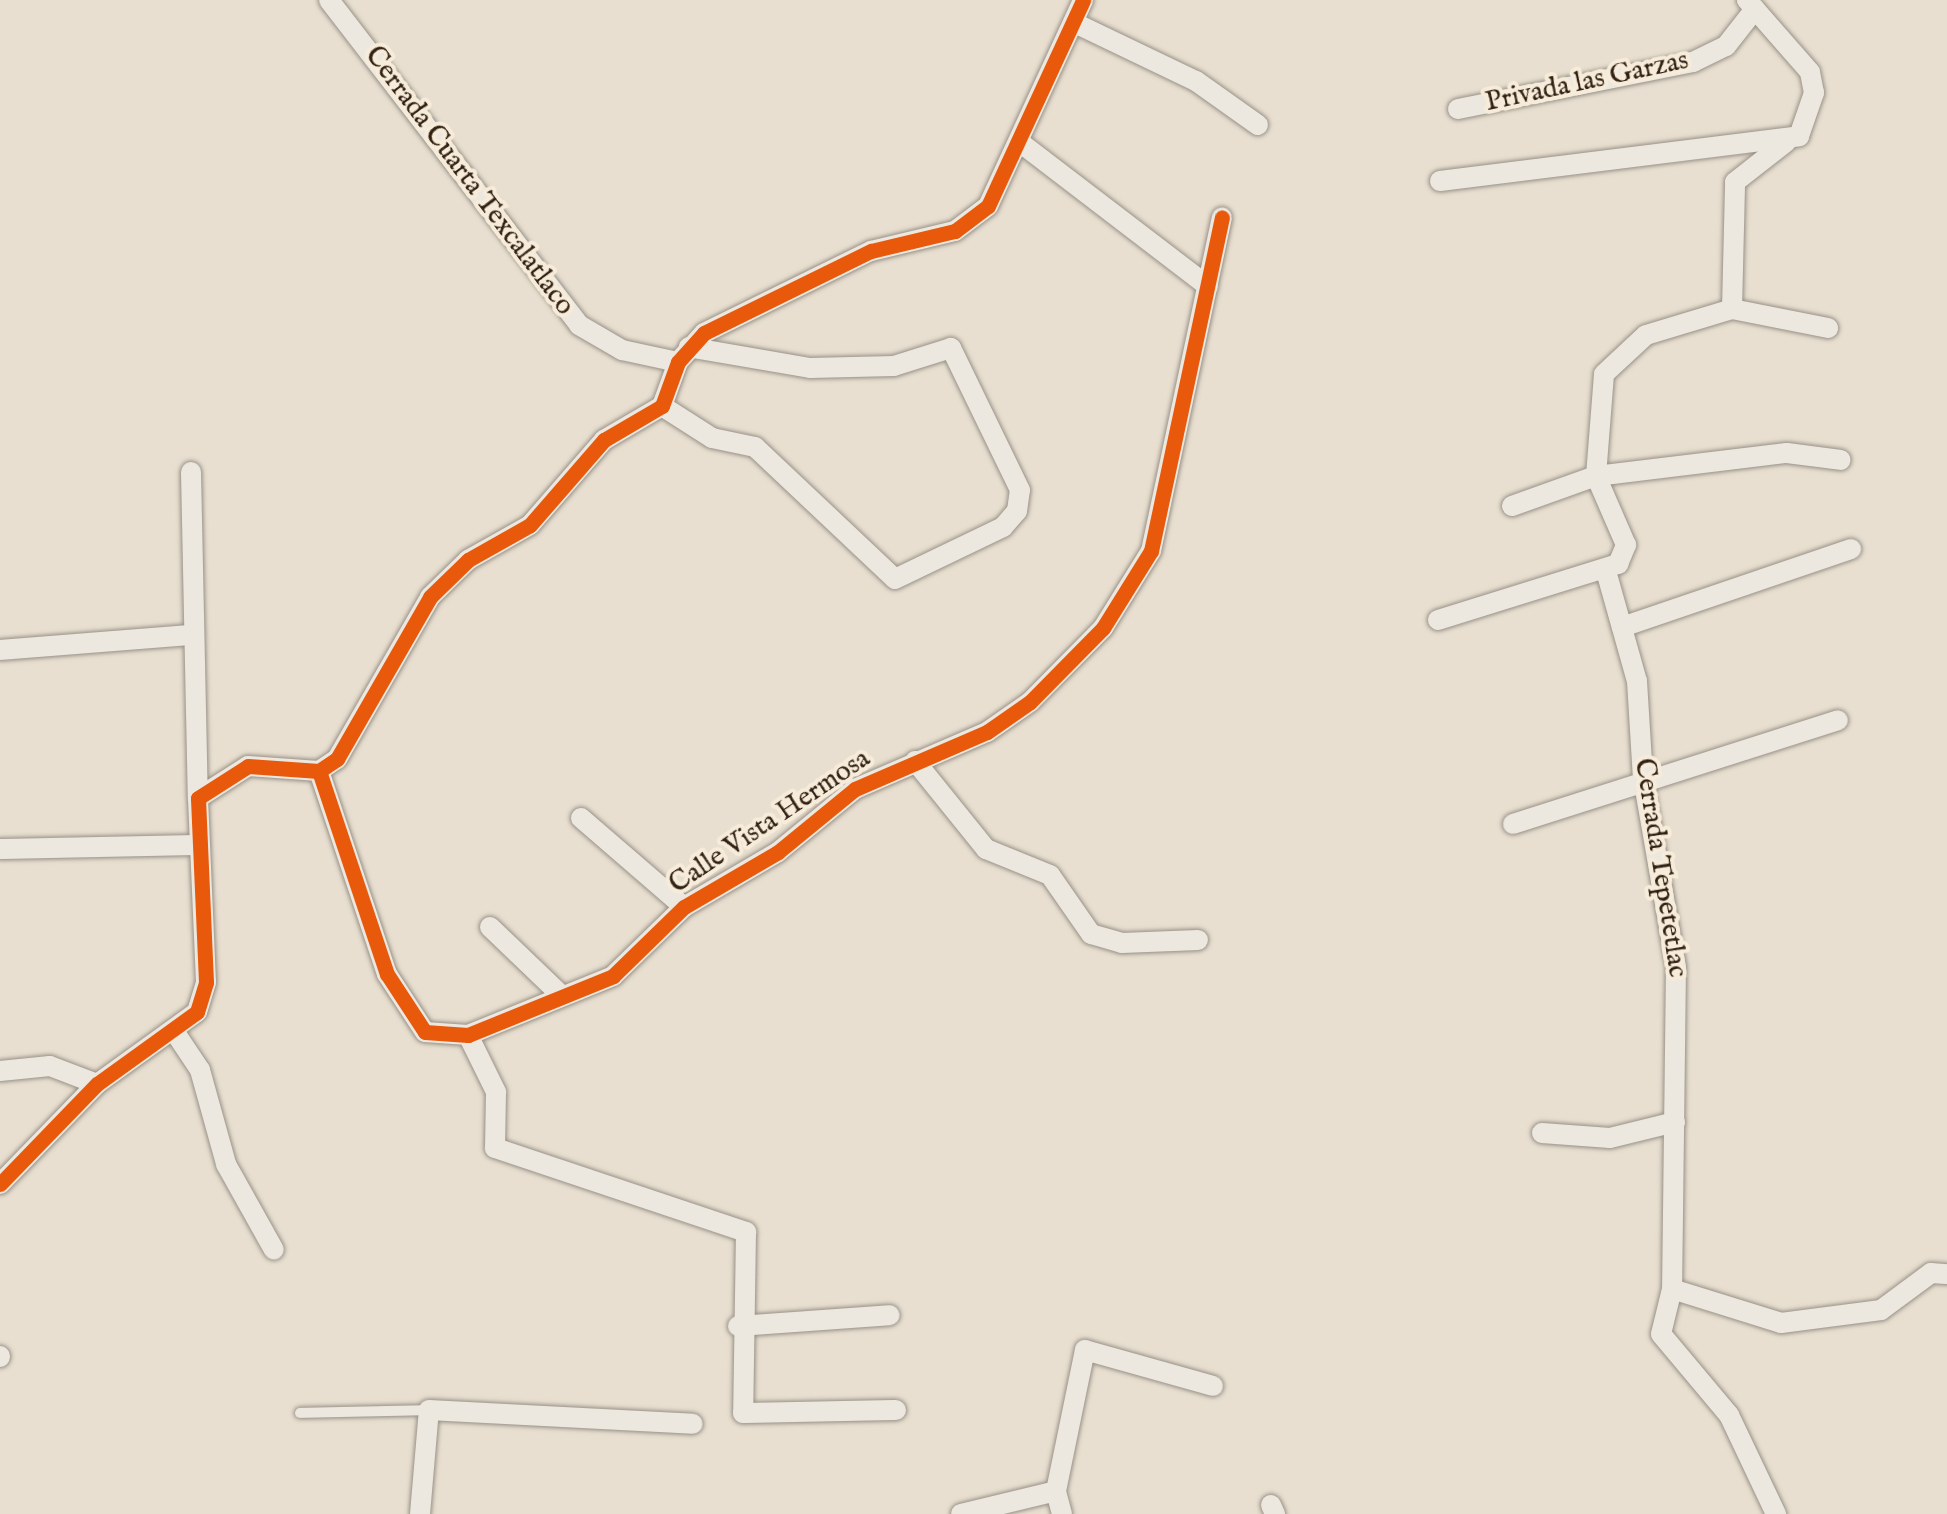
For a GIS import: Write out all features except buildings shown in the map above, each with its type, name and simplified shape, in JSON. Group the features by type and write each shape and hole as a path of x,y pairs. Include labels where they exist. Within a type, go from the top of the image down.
{"street":[{"name":"Cerrada Cuarta Texcalatlaco","path":"329,0 579,325 622,350 810,368 894,366 951,348 1020,490 1017,510 1004,527 895,579 755,447 712,438 662,406"},
{"path":"198,798 248,766 319,771 337,760 430,597 468,560 530,525 604,440 662,406 683,355 721,322 820,283 871,251 955,231 988,206 1079,25 1084,0"},
{"path":"1732,310 1735,182 1758,156 1799,136 1814,93 1810,72 1751,5"},
{"name":"Privada las Garzas","path":"1458,109 1693,62 1726,46 1751,5"},
{"path":"1079,25 1196,80 1258,125"},
{"path":"1440,181 1799,136"},
{"path":"1022,144 1208,286"},
{"name":"Calle Vista Hermosa","path":"468,1035 613,976 684,908 778,852 855,789 1030,702 1131,588 1167,491 1222,217"},
{"path":"1438,620 1606,571 1626,545 1596,476 1608,365 1646,335 1732,310 1828,328"},
{"path":"1512,506 1596,476 1786,453 1841,460"},
{"path":"0,1184 98,1084 176,1034 206,982 198,845 190,472"},
{"path":"1622,627 1851,549"},
{"name":"Cerrada Tepetetlac","path":"1606,571 1637,681 1643,778 1678,981 1672,1289 1661,1334 1730,1415 1776,1514"},
{"path":"0,650 192,635"},
{"path":"1513,824 1643,778 1838,720"},
{"path":"916,762 986,849 1050,876 1091,934 1122,943 1198,940"},
{"path":"319,771 396,990 424,1032 468,1035 496,1092 495,1148 746,1232 738,1326 747,1416 896,1410"},
{"path":"581,818 684,908"},
{"path":"0,849 198,845"},
{"path":"490,927 561,995"},
{"path":"176,1034 204,1079 226,1164 274,1250"},
{"path":"0,1071 50,1066 98,1084"},
{"path":"1542,1133 1610,1138 1675,1122"},
{"path":"1672,1289 1781,1323 1881,1310 1931,1274 1947,1274"},
{"path":"738,1326 890,1315"},
{"path":"1062,1514 1056,1490 1085,1350 1213,1386"},
{"path":"420,1514 429,1410 693,1424"},
{"path":"961,1514 1056,1490"}],"lane":[{"path":"300,1413 429,1410"}],"cycle path":[{"path":"0,1184 97,1084 197,1012 206,982 198,798 248,766 319,771 337,759 430,597 468,560 530,525 604,440 662,406 678,362 704,333 871,251 955,231 988,206 1083,0"},
{"path":"319,771 387,974 425,1032 468,1035 613,976 684,907 778,852 855,789 987,732 1030,702 1103,628 1151,551 1222,217"}]}
